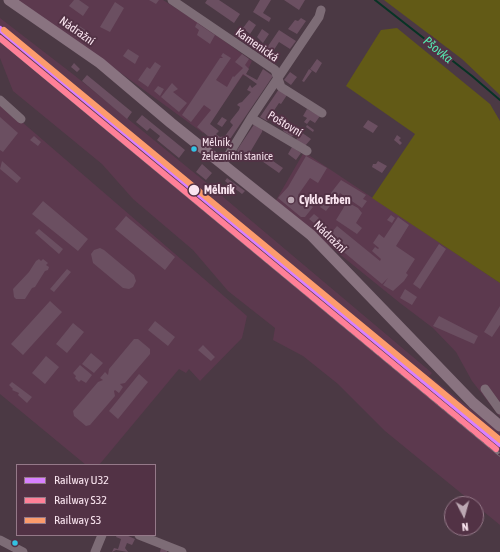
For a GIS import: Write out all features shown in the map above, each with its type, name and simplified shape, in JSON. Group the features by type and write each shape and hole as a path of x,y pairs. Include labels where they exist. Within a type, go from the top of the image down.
{"main road":[{"name":"Nádražní","path":"9,0 100,63 171,124 311,235 473,403 500,426"}],"street":[{"name":"Kamenická","path":"172,0 275,70 281,87 322,113"},
{"path":"223,164 251,118 319,17 321,10"},
{"path":"0,100 21,119"},
{"name":"Poštovní","path":"251,118 307,151"},
{"path":"485,389 500,410"},
{"path":"95,552 102,536"},
{"path":"142,536 182,552"},
{"path":"0,540 23,552"}],"shaded area":[{"path":"17,0 163,0 198,22 252,61 245,76 243,75 203,133 85,47"},
{"path":"384,0 500,0 500,95 462,59"},
{"path":"0,18 74,75 203,180 432,373 429,376 500,432 500,525 484,512 484,496 465,496 385,431 338,384 303,356 273,340 275,328 228,291 193,250 133,199 102,164 13,91 0,58"},
{"path":"397,28 490,104 500,121 500,283 372,198 415,134 346,86 381,30"},
{"path":"0,103 247,316 242,338 200,381 189,369 186,373 179,369 100,464 85,464 0,394"},
{"path":"304,152 500,283 500,417 472,381 456,352 433,328 275,202"}],"building":[{"path":"74,0 79,0 89,7 83,16 69,6"},
{"path":"149,0 159,0 156,4"},
{"path":"207,0 219,0 240,14 234,23 205,3"},
{"path":"260,0 271,0 263,13 271,18 269,22 253,12"},
{"path":"284,0 305,0 299,10"},
{"path":"115,2 124,8 110,32 100,27"},
{"path":"301,18 306,21 297,34 288,29 295,20 298,21"},
{"path":"249,20 256,25 250,34 243,28"},
{"path":"197,23 215,35 210,44 197,35 199,30 195,27"},
{"path":"78,25 87,31 81,41 72,34"},
{"path":"262,29 269,34 263,43 257,37"},
{"path":"279,30 296,41 290,49 279,42 272,53 266,49"},
{"path":"128,49 139,56 135,64 123,56"},
{"path":"223,53 231,58 216,80 227,87 233,76 234,77 243,68 235,62 242,54 249,59 245,65 249,69 246,74 257,80 263,69 273,76 226,145 220,146 197,127 211,110 204,105 191,122 182,115 220,58 223,58 221,56","holes":["243,74 257,84 252,88 250,85 247,90 251,92 242,102 237,105 240,107 239,110 231,120 230,122 233,125 225,136 220,137 216,134 219,131 210,124"]},
{"path":"317,59 322,63 316,73 310,69"},
{"path":"155,62 161,66 148,87 138,80 147,67 150,69"},
{"path":"74,63 80,69 77,72 71,67"},
{"path":"309,69 312,71 304,82 302,81"},
{"path":"290,72 297,77 291,85 284,80"},
{"path":"87,75 132,112 127,119 82,81"},
{"path":"172,83 178,89 173,92 187,103 179,112 161,97"},
{"path":"158,86 164,89 160,96 154,91"},
{"path":"279,89 287,95 281,104 279,103 267,121 260,117"},
{"path":"307,109 320,116 315,123 310,120 307,124 304,122 307,118 303,116"},
{"path":"142,115 185,150 179,158 157,140 160,136 150,128 147,131 136,122"},
{"path":"0,117 18,133 3,152 0,150"},
{"path":"222,117 227,120 222,127 217,124"},
{"path":"368,120 378,126 373,133 363,127"},
{"path":"255,123 263,128 262,132 249,154 246,156 241,152 239,154 237,150"},
{"path":"307,125 314,130 313,132 306,127"},
{"path":"286,126 295,133 292,137 283,131"},
{"path":"301,132 311,139 305,146 296,140"},
{"path":"397,135 401,138 399,140 402,143 400,145 394,140"},
{"path":"34,136 41,142 38,146 30,140"},
{"path":"292,147 301,153 296,160 288,154"},
{"path":"263,154 283,168 279,173 259,159"},
{"path":"306,156 327,168 318,183 310,178 298,195 313,207 305,217 301,217 278,198 288,187"},
{"path":"2,161 21,178 17,183 0,169"},
{"path":"378,161 387,166 382,173 372,167 373,164 376,164"},
{"path":"202,164 212,173 206,180 196,172"},
{"path":"227,178 245,191 242,194 225,181"},
{"path":"341,180 366,195 363,199 367,201 362,208 340,193 326,211 320,207"},
{"path":"43,201 88,239 78,251 32,214"},
{"path":"347,202 358,208 362,213 356,223 362,228 357,234 336,220"},
{"path":"314,214 319,218 314,223 309,219"},
{"path":"391,215 395,218 392,223 387,220"},
{"path":"126,216 175,257 165,270 115,229"},
{"path":"398,217 409,225 396,246 415,259 406,273 408,275 404,281 393,291 383,285 388,278 382,284 327,238 337,226 380,261 381,259 372,251 375,247 378,249 379,248 373,243 379,234 384,238"},
{"path":"39,229 63,249 59,254 35,233"},
{"path":"439,244 446,249 420,289 413,284"},
{"path":"100,248 134,275 136,281 133,287 129,289 123,288 93,263 91,254 94,250"},
{"path":"39,259 41,261 43,259 48,263 46,265 49,267 48,270 45,271 25,299 16,299 14,297 13,289"},
{"path":"67,269 71,272 54,292 50,289"},
{"path":"405,289 417,297 412,305 400,298"},
{"path":"50,301 62,312 23,355 11,344"},
{"path":"500,306 500,325 492,337 484,332"},
{"path":"439,316 478,336 474,344 433,326"},
{"path":"155,321 175,337 168,346 148,330"},
{"path":"73,323 84,332 67,353 56,344"},
{"path":"134,339 138,339 150,349 150,354 125,383 120,384 123,387 119,393 115,390 114,391 115,396 90,425 86,426 74,416 73,411 98,382 103,380 100,378 105,372 108,375 109,369"},
{"path":"203,345 215,357 211,361 198,350"},
{"path":"91,353 103,363 94,373 82,364"},
{"path":"46,356 59,367 45,384 32,373"},
{"path":"80,365 92,375 86,383 81,380 79,382 73,373"},
{"path":"139,374 148,382 118,419 109,411"},
{"path":"12,382 32,397 27,403 18,395 19,393 12,390 13,389 9,385"},
{"path":"128,536 135,539 132,545 127,543 125,548 128,552 116,550 112,552 114,548 118,549 121,539 116,537"},
{"path":"161,548 167,550 167,552 160,552"}],"waterway":[{"name":"Pšovka","path":"375,0 472,76 500,100"}],"railway":[{"path":"0,40 500,455"}],"rail line":[{"name":"U32","path":"0,29 500,444"},
{"name":"S3","path":"4,30 500,440"},
{"name":"S32","path":"0,38 496,449"}],"place":[{"name":"Mělník, železniční stanice","path":"194,149"},
{"name":"Mělník","path":"194,190"},
{"name":"Cyklo Erben","path":"291,200"}]}
